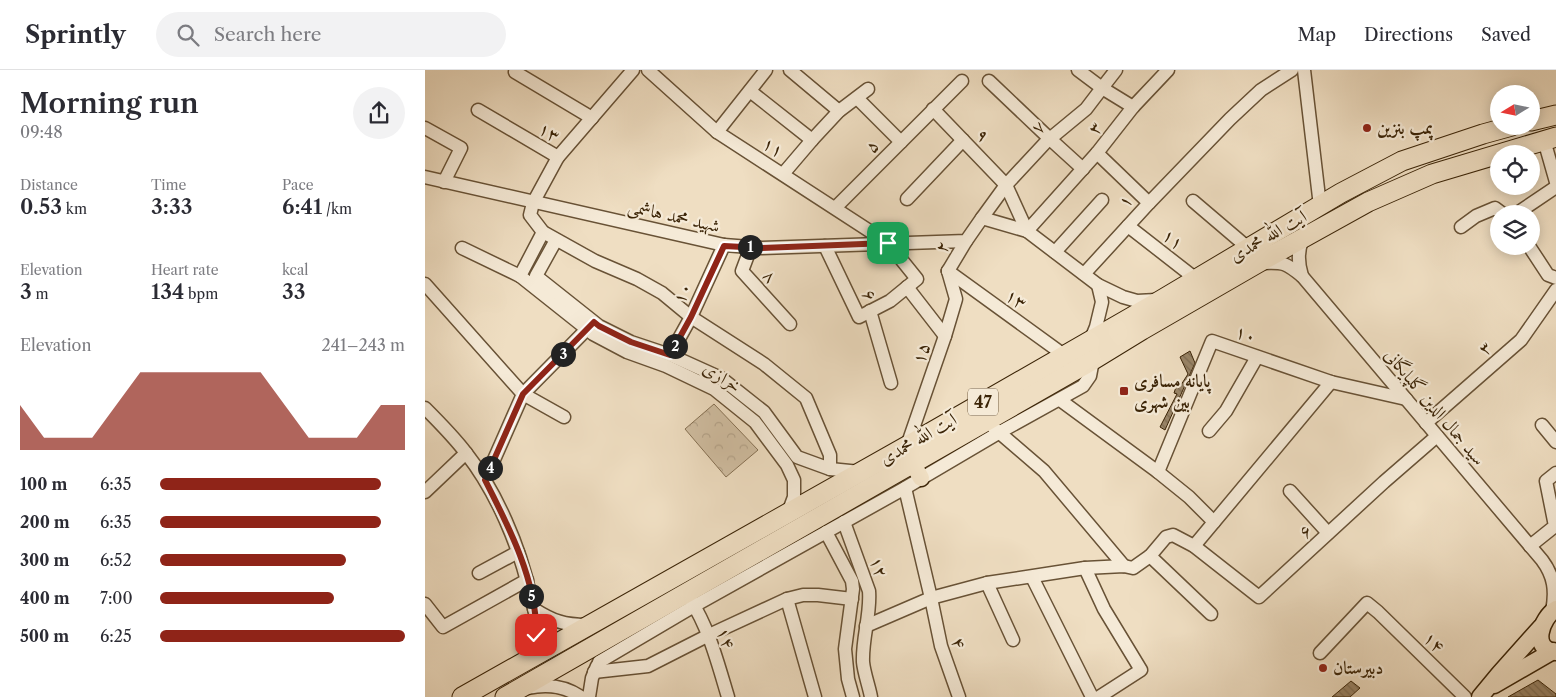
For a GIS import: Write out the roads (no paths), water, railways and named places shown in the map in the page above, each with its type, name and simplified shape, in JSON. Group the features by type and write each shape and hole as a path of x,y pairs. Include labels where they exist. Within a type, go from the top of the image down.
{"highway":[{"name":"آیت الله محمدی","path":"834,508 854,476 914,462 993,427 1093,360 1142,330 1368,202 1432,174 1550,129"},
{"name":"آیت الله محمدی","path":"510,694 622,630 690,600 834,508 914,462 1064,355 1320,206 1402,161 1490,132"},
{"path":"854,476 845,483 846,492 849,495 857,496"},
{"name":"آیت الله محمدی","path":"462,697 788,513 834,508"}],"main road":[{"path":"1482,694 1554,610"},
{"path":"1541,627 1543,644 1548,649 1555,651"},
{"path":"1482,694 1555,651"}],"street":[{"path":"558,157 633,70"},
{"name":"۱۱","path":"648,70 717,132 888,243"},
{"path":"717,132 767,70"},
{"path":"790,70 839,111"},
{"path":"1078,70 1102,88 1133,107"},
{"name":"۷","path":"982,218 1006,185 1050,139 1086,109 1117,70"},
{"name":"۳","path":"1083,169 1133,107 1168,70"},
{"path":"1149,203 1189,159 1261,90 1292,70"},
{"path":"1304,70 1320,206"},
{"path":"515,72 592,118"},
{"name":"۵","path":"835,208 961,81"},
{"path":"989,81 1083,169 1027,230"},
{"path":"783,174 839,111 868,89"},
{"path":"750,91 812,140"},
{"path":"857,98 901,142"},
{"name":"۹","path":"933,109 1006,185"},
{"name":"۱۳","path":"478,110 558,157 533,203"},
{"path":"425,128 461,148 444,182"},
{"path":"1550,129 1556,182"},
{"path":"907,199 963,140"},
{"name":"۱","path":"1084,274 1149,203 1097,153"},
{"name":"شهید محمد هاشمی","path":"425,177 724,246 825,246 966,242"},
{"path":"1006,185 1027,230"},
{"path":"1529,205 1556,187"},
{"path":"1055,252 1101,200"},
{"path":"1193,201 1247,248"},
{"path":"533,203 530,215 543,232 595,261 662,293 691,317 764,364 806,398 830,455 830,469"},
{"path":"1461,228 1476,216 1490,210"},
{"path":"966,242 982,218 1027,230 1098,285 1123,297 1137,301 1161,300"},
{"name":"۱۱","path":"1128,226 1196,279"},
{"path":"520,276 543,232"},
{"path":"1302,276 1299,267 1299,251 1303,239"},
{"name":"خرازی","path":"557,240 536,276 591,326 599,326 631,342 670,355 721,378 764,412 797,457 854,476"},
{"name":"۲","path":"948,271 966,242"},
{"path":"888,243 917,279 907,287 945,336"},
{"name":"۱۰","path":"670,355 691,317 724,246"},
{"name":"۶","path":"825,246 859,317 890,301 907,287"},
{"name":"۸","path":"751,247 742,271 790,324"},
{"name":"خرازی","path":"462,248 520,276 627,352 666,366 714,389 755,422 787,465 794,480 794,497 788,513"},
{"path":"1535,255 1548,275 1556,278"},
{"name":"سید جمال الدین گلپایگانی","path":"1258,263 1283,263 1302,276 1542,560"},
{"name":"۱۳","path":"948,271 1064,355"},
{"name":"۱۵","path":"914,462 956,299 948,271"},
{"path":"425,284 523,394 564,417"},
{"path":"1091,339 1102,302 1098,285"},
{"name":"۳","path":"1427,423 1521,340 1556,290"},
{"path":"870,311 891,383"},
{"path":"485,480 523,394 591,326"},
{"name":"۱۰","path":"1158,472 1212,341 1331,382 1406,399"},
{"path":"1209,431 1226,411 1257,357"},
{"path":"1093,360 1091,376 1083,386 1060,400 993,427 1044,471 1124,566"},
{"path":"866,626 931,598 987,583 1085,568 1124,566 1133,568 1150,556 1166,537 1173,534 1194,546 1331,382"},
{"path":"1060,400 1158,472 1189,497 1215,522"},
{"path":"425,408 466,453 485,480 519,552 536,622 533,648 527,660"},
{"path":"1543,424 1556,442"},
{"name":"۶","path":"1194,546 1259,597 1437,436"},
{"path":"425,492 466,453"},
{"path":"596,667 690,600 826,532 834,508 905,488 914,462"},
{"path":"1530,546 1555,526 1546,482 1556,473"},
{"name":"۴","path":"905,488 941,646 959,697"},
{"path":"1290,490 1328,533"},
{"name":"۱۲","path":"834,508 869,591 870,601 863,663 871,697"},
{"path":"826,532 852,581 853,589 845,649 848,679 853,697"},
{"path":"479,573 519,552"},
{"path":"1150,556 1211,614"},
{"path":"1542,560 1556,574"},
{"path":"1542,560 1553,579 1555,590 1554,610"},
{"path":"1085,568 1103,609 1141,670 1099,697"},
{"path":"1032,577 1092,697"},
{"path":"425,604 443,627 527,580"},
{"path":"987,583 1013,640"},
{"path":"596,667 647,666 787,599 818,595 852,598"},
{"path":"787,599 815,697"},
{"name":"۱۴","path":"690,600 707,636 728,697"},
{"name":"۱۴","path":"1320,653 1367,603 1379,612 1465,697"},
{"path":"534,609 551,620 569,625 589,625"},
{"path":"589,697 596,667 609,644 622,630"},
{"path":"510,694 530,687 545,686 561,688 581,697"}],"place":[{"name":"پمپ بنزین","path":"1367,128"},
{"name":"پایانه مسافری بین شهری","path":"1124,391"},
{"name":"دبیرستان","path":"1323,668"}]}
